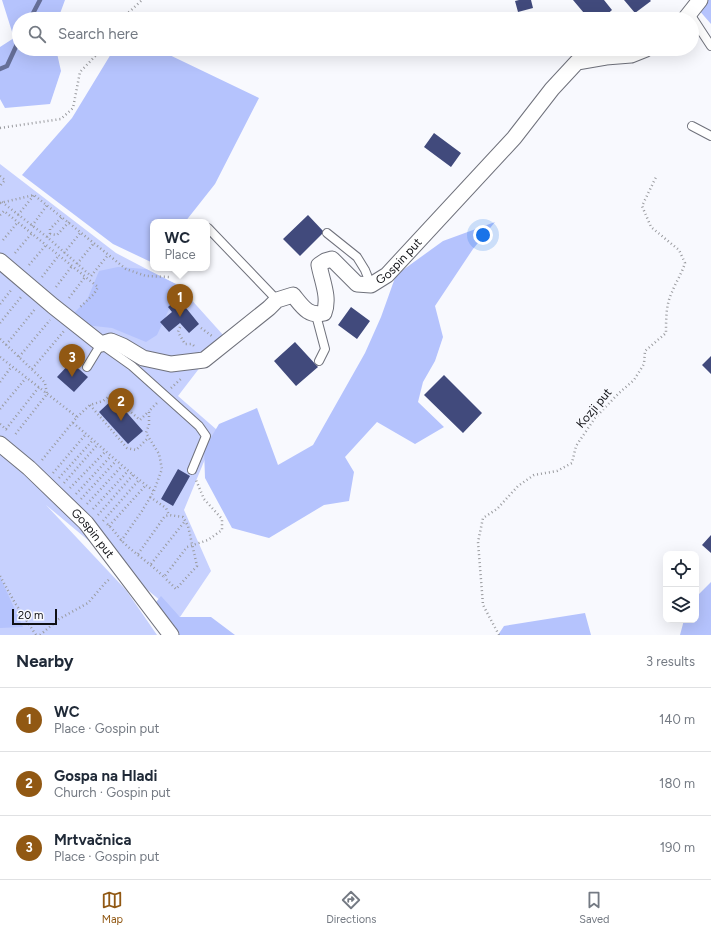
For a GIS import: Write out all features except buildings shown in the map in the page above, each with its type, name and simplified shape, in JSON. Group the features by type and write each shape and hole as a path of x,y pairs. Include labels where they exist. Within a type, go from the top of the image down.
{"street":[{"path":"691,12 700,0"},
{"name":"Gospin put","path":"316,315 324,313 327,305 319,265 332,259 358,284 371,285 387,275 514,138 552,89 577,62 618,56"},
{"path":"0,261 53,306 68,323 101,344 111,341 143,358 171,364 204,360 277,300 293,295 306,311 316,315"},
{"name":"Gospin put","path":"0,444 29,468 86,523 171,635"}],"lane":[{"path":"699,32 710,46"},
{"path":"692,126 711,136"},
{"path":"210,230 277,300"},
{"path":"327,233 356,258 365,270 371,285"},
{"path":"316,315 324,349 319,361"},
{"path":"87,367 101,344 132,366 199,426 206,436 192,470"}],"path":[{"path":"129,12 142,0"},
{"path":"0,128 61,119 73,108 80,72 95,56"},
{"path":"0,176 5,180 0,186"},
{"name":"Kozji put","path":"498,635 483,605 478,542 483,518 497,509 518,486 534,475 557,471 572,463 576,446 595,418 634,380 644,364 645,351 666,333 666,315 671,292 682,274 685,263 679,250 651,228 642,206 656,177"},
{"path":"1,203 34,195"},
{"path":"34,195 126,269 146,276 169,277"},
{"path":"18,215 34,195"},
{"path":"1,203 47,237 91,276 108,255"},
{"path":"32,226 47,205"},
{"path":"0,216 4,211 98,287 94,294 68,323 32,369"},
{"path":"47,237 50,234 50,229 62,217"},
{"path":"3,240 18,222"},
{"path":"50,234 57,235 69,222"},
{"path":"64,253 81,232"},
{"path":"15,253 32,233"},
{"path":"77,264 94,243"},
{"path":"29,265 46,245"},
{"path":"42,277 59,255"},
{"path":"56,286 72,266"},
{"path":"69,298 85,277"},
{"path":"0,304 13,288 9,284"},
{"path":"0,323 24,293"},
{"path":"6,345 38,306"},
{"path":"19,357 53,316"},
{"path":"45,466 41,462 77,418 90,405 103,401 111,395 140,420 177,382 204,360 192,344 185,344 178,332 180,327"},
{"path":"0,339 32,369 45,384 47,394 14,436"},
{"path":"0,357 77,418"},
{"path":"0,382 12,366"},
{"path":"0,409 26,378"},
{"path":"6,429 39,387"},
{"path":"90,405 127,448 136,450 148,438"},
{"path":"110,555 122,540 154,491 162,469 159,454 146,433 149,425 149,411"},
{"path":"73,423 98,444 105,452 154,491"},
{"path":"53,473 86,434"},
{"path":"58,478 93,440"},
{"path":"64,484 98,444"},
{"path":"49,469 70,488 105,452"},
{"path":"111,456 75,494 117,533 122,540 138,554 151,564 176,589 197,566 188,526 183,517 170,515 165,516 138,554"},
{"path":"81,499 116,461"},
{"path":"87,505 122,466"},
{"path":"164,577 187,547 208,540 222,530 222,519 204,499 192,470"},
{"path":"92,510 128,471"},
{"path":"98,515 133,475"},
{"path":"103,521 139,480"},
{"path":"109,526 146,485"},
{"path":"150,497 166,508 170,515"},
{"path":"151,564 185,521"},
{"path":"40,635 59,619 88,602 106,582 121,570"},
{"path":"0,576 18,608 36,635"}],"shaded area":[{"path":"2,0 65,0 61,12 12,12 12,32"},
{"path":"694,0 711,0 711,24 692,2"},
{"path":"12,39 12,56 58,56 61,71 50,104 5,108 0,99 0,47"},
{"path":"110,56 172,56 259,98 215,184 187,219 150,219 150,262 113,244 22,175 72,118"},
{"path":"0,164 116,253 179,286 224,336 178,396 217,430 184,510 211,571 180,617 46,505 126,590 157,635 0,635"},
{"path":"495,222 473,249 435,306 443,337 435,361 423,382 418,402 444,427 415,444 377,422 345,457 354,472 349,501 324,505 269,538 232,528 205,478 204,449 219,424 257,408 278,465 313,445 365,353 381,317 396,275 443,241"},
{"path":"118,267 146,269 180,286 157,335 146,342 112,328 85,325 74,313 87,300 99,271"},
{"path":"0,577 23,627 0,628"},
{"path":"711,582 711,635 680,635 683,623 699,623 699,594"},
{"path":"161,596 180,617 211,617 235,635 171,635 152,607"},
{"path":"585,613 591,635 498,635 504,626"}],"waterway":[{"path":"34,12 40,0"},
{"path":"0,69 7,66 12,55"}],"place":[{"name":"WC","path":"180,317"},
{"name":"Mrtvačnica","path":"72,377"},
{"name":"Gospa na Hladi","path":"121,421"}]}
